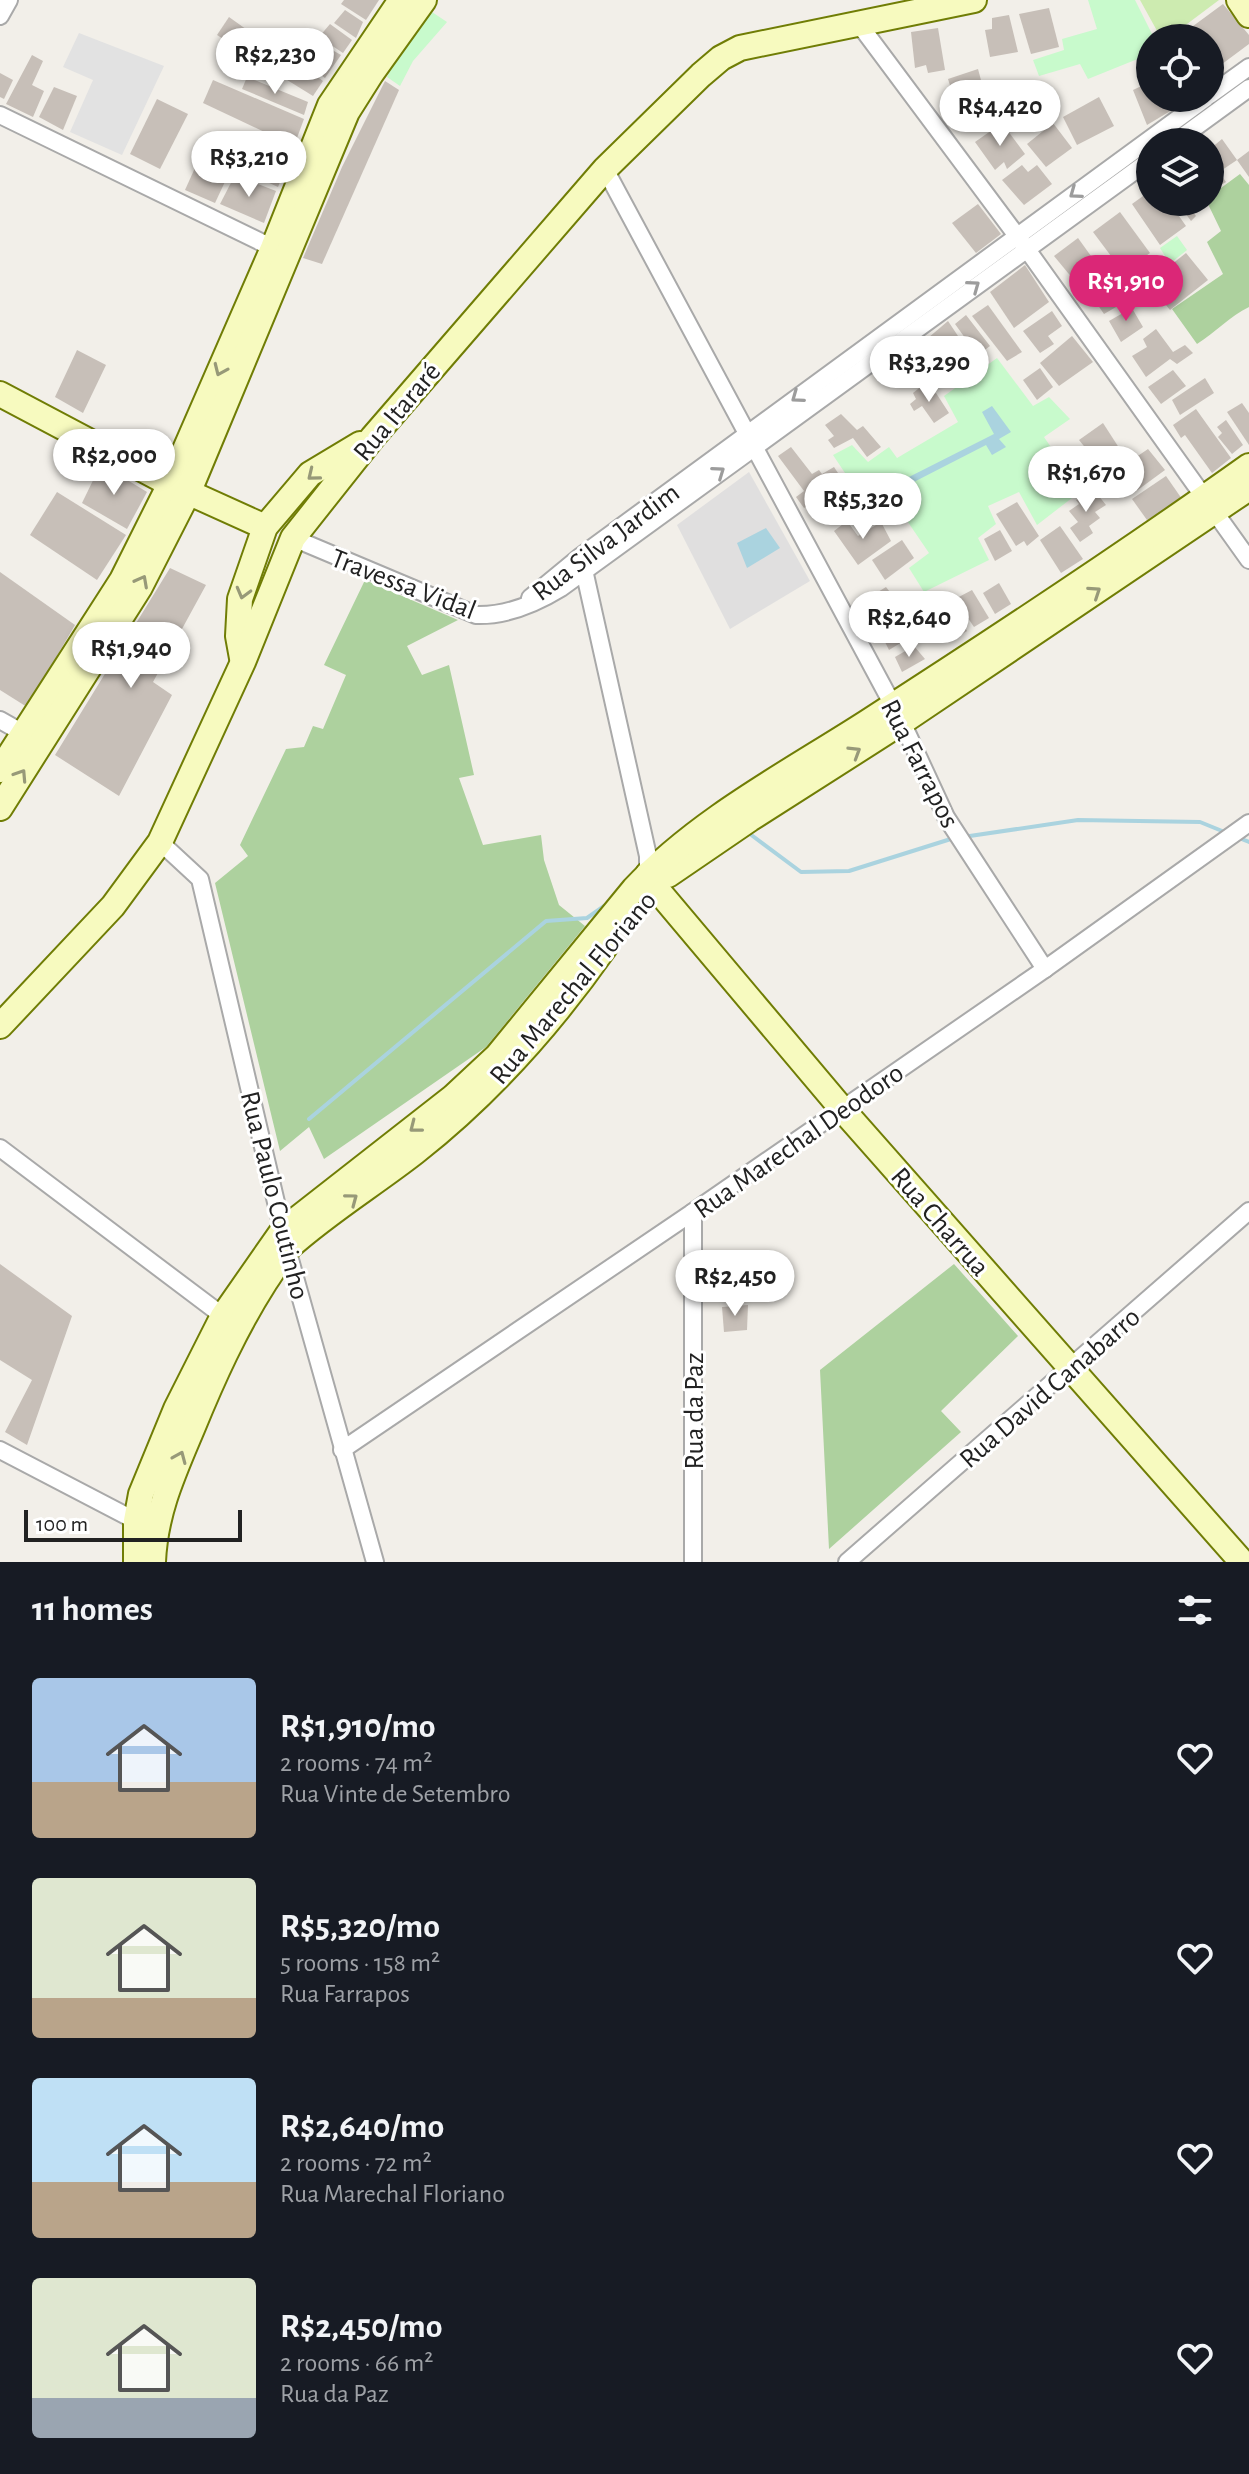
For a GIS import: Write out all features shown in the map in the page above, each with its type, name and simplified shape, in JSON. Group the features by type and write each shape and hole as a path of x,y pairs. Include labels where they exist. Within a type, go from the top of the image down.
{"street":[{"path":"0,16 9,0"},
{"name":"Rua Itararé","path":"0,1026 113,906 160,842 243,662 293,538 373,437 605,169 721,58 740,48 974,0"},
{"path":"1239,0 1249,15"},
{"path":"179,488 330,105 412,2"},
{"path":"0,808 33,738 122,580 179,488 347,112 412,2"},
{"path":"859,24 1021,242 1249,560"},
{"name":"Rua Silva Jardim","path":"1224,85 1249,67"},
{"path":"1184,114 1195,128 1249,88"},
{"name":"Rua Silva Jardim","path":"516,609 1108,180 1187,112"},
{"path":"0,115 273,248"},
{"name":"Rua Silva Jardim","path":"1108,180 1136,167"},
{"name":"Rua Farrapos","path":"605,169 897,714 946,817 1045,969"},
{"path":"0,394 179,488 265,527"},
{"path":"243,662 238,636 240,599 265,527 310,474 373,437"},
{"name":"Rua Marechal Floriano","path":"1210,505 1249,466"},
{"name":"Rua Marechal Floriano","path":"145,1526 141,1494 176,1409 285,1239 459,1104 654,872 726,813 897,714 1210,505 1249,488"},
{"name":"Travessa Vidal","path":"293,538 476,615 494,616 516,609"},
{"path":"583,563 654,872"},
{"path":"0,720 33,738"},
{"path":"0,770 33,738"},
{"name":"Rua Marechal Deodoro","path":"342,1450 1045,969 1249,823"},
{"name":"Rua Paulo Coutinho","path":"160,842 200,879 285,1239 375,1562"},
{"name":"Rua Charrua","path":"654,872 848,1105 1217,1524 1242,1562"},
{"path":"0,1148 231,1319"},
{"name":"Rua David Canabarro","path":"847,1562 1249,1211"},
{"name":"Rua da Paz","path":"693,1212 693,1562"},
{"path":"0,1450 145,1526 153,1562"},
{"name":"Rua Charrua","path":"1217,1524 1249,1550"},
{"path":"136,1562 145,1526"}],"shaded area":[{"path":"79,33 164,66 122,155 70,132 93,80 63,67"},
{"path":"749,472 810,581 730,629 677,525"}],"green space":[{"path":"1088,0 1135,0 1147,24 1136,24 1136,60 1088,79 1080,64 1039,76 1033,60 1064,50 1062,39 1097,29"},
{"path":"1140,0 1219,0 1187,24 1153,24"},
{"path":"429,10 447,22 413,61 400,86 387,77 403,43"},
{"path":"1240,174 1249,185 1249,307 1197,344 1172,309 1223,274 1207,242 1221,231 1214,216 1224,216 1224,186"},
{"path":"1177,236 1187,250 1147,282 1138,265 1152,255 1157,262 1165,256 1160,248"},
{"path":"997,358 1033,406 1049,397 1070,419 1044,437 1081,491 1037,525 1019,492 988,506 996,524 978,538 989,560 924,592 909,568 929,553 899,509 859,531 850,517 857,512 844,490 853,485 833,455 852,445 868,462 889,447 897,458 958,422 944,396"},
{"path":"365,580 458,620 407,646 422,675 449,665 474,775 459,778 483,845 541,835 544,860 559,905 585,926 486,1047 324,1159 309,1127 280,1151 215,883 248,856 240,845 286,749 304,747 313,726 323,729 346,675 324,665"},
{"path":"954,1264 1018,1336 941,1411 961,1432 829,1549 820,1370"}],"water":[{"path":"1040,95 1050,112 1025,126 1015,111"},
{"path":"992,406 1011,432 999,439 1006,447 992,455 986,445 908,485 903,480 994,434 982,412"},
{"path":"766,528 780,548 747,568 737,543"}],"building":[{"path":"344,0 379,0 366,20 341,4"},
{"path":"1223,4 1249,35 1249,44 1224,63 1224,24 1196,24"},
{"path":"1049,8 1059,47 1031,54 1019,14"},
{"path":"345,10 363,22 356,38 334,23"},
{"path":"1009,15 1018,52 990,57 985,30 992,29 992,18"},
{"path":"229,17 260,39 250,56 217,35"},
{"path":"330,24 352,40 343,53 319,37"},
{"path":"938,28 945,70 928,73 926,65 915,68 911,32"},
{"path":"299,31 341,55 325,78 287,49"},
{"path":"283,52 323,81 313,96 271,70"},
{"path":"32,55 43,61 32,85 44,91 33,117 6,104"},
{"path":"978,69 985,95 956,105 948,79"},
{"path":"0,73 13,80 4,99 0,97"},
{"path":"247,77 308,102 304,115 242,89"},
{"path":"213,80 304,119 294,146 203,103"},
{"path":"385,81 399,90 322,264 303,258 342,167"},
{"path":"54,87 77,96 63,130 39,117"},
{"path":"1099,97 1114,126 1077,145 1063,117"},
{"path":"157,99 188,114 160,169 130,154"},
{"path":"1142,112 1169,112 1147,125"},
{"path":"1002,123 1025,154 1007,169 1004,162 995,170 975,142"},
{"path":"1053,123 1072,148 1046,167 1027,144"},
{"path":"1224,142 1237,160 1224,169"},
{"path":"254,143 291,156 278,187 243,171"},
{"path":"1249,151 1249,177 1237,160"},
{"path":"199,159 230,171 215,203 185,190"},
{"path":"1022,165 1028,172 1037,165 1052,184 1024,205 1002,180"},
{"path":"235,175 276,191 264,223 220,204"},
{"path":"978,204 1001,234 976,253 952,223"},
{"path":"1120,212 1150,253 1123,272 1093,232"},
{"path":"1140,216 1179,216 1186,226 1160,245"},
{"path":"1078,238 1096,263 1073,279 1054,256"},
{"path":"1186,253 1208,280 1170,310 1148,283"},
{"path":"1025,265 1049,302 1014,328 990,292"},
{"path":"1119,287 1128,300 1104,314 1093,298 1100,294 1103,297"},
{"path":"1129,303 1143,327 1121,342 1109,321 1123,313 1120,308"},
{"path":"988,305 1022,352 1007,361 972,316"},
{"path":"1052,311 1062,326 1048,336 1054,344 1040,353 1023,331"},
{"path":"966,315 990,346 982,352 987,356 978,363 970,354 973,349 955,324"},
{"path":"948,321 968,351 958,358 970,373 958,381 954,376 937,388 917,361 935,350 928,338"},
{"path":"1156,329 1173,352 1185,345 1193,353 1177,364 1170,359 1146,377 1132,356 1147,347 1143,339"},
{"path":"1072,336 1093,362 1059,386 1040,363"},
{"path":"77,350 106,365 83,413 55,397"},
{"path":"1040,368 1053,387 1037,400 1023,380"},
{"path":"1173,370 1186,386 1161,404 1148,387"},
{"path":"1205,378 1214,393 1180,415 1172,400"},
{"path":"923,385 930,395 936,393 949,413 934,423 922,406 914,411 910,404 916,399 913,393"},
{"path":"1242,403 1249,413 1249,445 1227,412"},
{"path":"1196,409 1231,458 1212,473 1185,435 1181,438 1173,425"},
{"path":"841,414 857,430 863,426 881,447 867,457 853,438 834,448 828,440 834,436 825,425"},
{"path":"1226,420 1243,445 1232,454 1218,437 1222,433 1217,427"},
{"path":"1103,423 1123,454 1101,467 1079,440"},
{"path":"791,447 812,474 819,470 822,474 834,467 844,482 804,508 796,497 804,491 778,456"},
{"path":"1148,449 1165,470 1135,492 1125,479 1133,474 1126,464"},
{"path":"101,464 147,492 127,529 82,503"},
{"path":"1092,468 1102,481 1088,491 1078,477"},
{"path":"1166,476 1182,499 1147,520 1132,499"},
{"path":"1094,490 1106,505 1095,512 1100,518 1089,526 1093,533 1080,542 1070,528 1078,522 1069,511 1079,504 1076,500"},
{"path":"837,491 849,512 828,525 814,506"},
{"path":"57,492 126,535 97,580 30,535"},
{"path":"1017,502 1039,536 1027,546 1024,541 1016,546 996,514"},
{"path":"847,521 858,536 881,522 891,541 858,565 834,531"},
{"path":"1060,526 1083,559 1061,573 1040,540"},
{"path":"1000,530 1012,551 995,561 984,539"},
{"path":"902,540 914,558 885,580 872,560"},
{"path":"170,568 206,585 153,682 172,695 119,796 55,755"},
{"path":"0,572 75,625 27,707 0,690"},
{"path":"999,583 1011,604 995,614 983,593"},
{"path":"886,587 900,605 873,623 860,603"},
{"path":"972,590 989,618 974,627 955,599"},
{"path":"954,607 967,631 952,640 937,616"},
{"path":"898,624 907,639 889,650 881,634"},
{"path":"914,646 925,659 902,672 895,657"},
{"path":"0,1264 72,1316 27,1445 5,1432 32,1380 0,1360"},
{"path":"748,1305 747,1330 724,1332 722,1307"}],"waterway":[{"path":"963,837 1078,820 1200,822 1227,833"},
{"path":"746,831 801,872 849,871 954,838"},
{"path":"1239,838 1249,842"},
{"path":"309,1119 546,921 587,918 607,904"}]}
